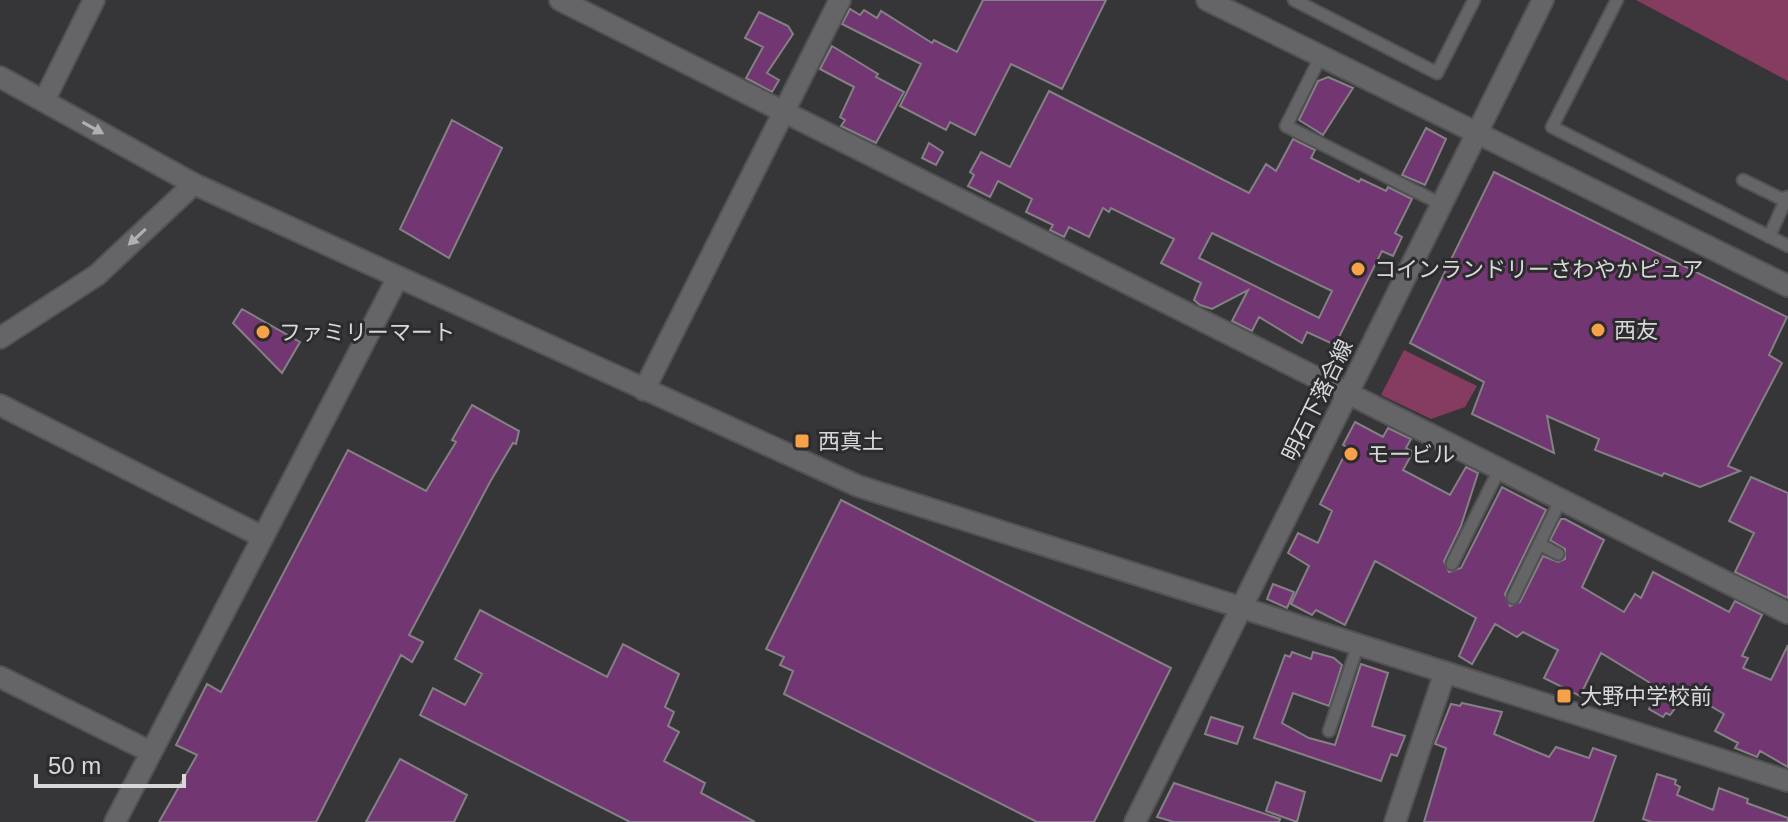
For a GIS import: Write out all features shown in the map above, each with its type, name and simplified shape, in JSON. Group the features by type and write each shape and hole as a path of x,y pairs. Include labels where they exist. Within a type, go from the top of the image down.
{"street":[{"path":"44,101 94,0"},
{"path":"560,0 1788,613"},
{"path":"644,390 840,0"},
{"path":"1207,0 1788,286"},
{"name":"明石下落合線","path":"1142,820 1241,608 1543,0"},
{"path":"0,77 194,184 397,279 858,486 1788,781"},
{"path":"0,338 97,275 194,184"},
{"path":"115,822 397,279"},
{"path":"2,411 263,537"},
{"path":"1395,822 1445,672"},
{"path":"0,677 151,752"}],"lane":[{"path":"1294,0 1437,73 1474,0"},
{"path":"1617,0 1552,127 1788,246"},
{"path":"1321,56 1286,126 1441,204"},
{"path":"1743,180 1787,199 1769,237"},
{"path":"1452,564 1499,470"},
{"path":"1513,598 1561,499"},
{"path":"1539,544 1558,554"},
{"path":"1329,731 1358,645"}],"shaded area":[{"path":"1636,0 1788,0 1788,81"},
{"path":"1404,350 1477,386 1465,407 1431,419 1381,395"}],"building":[{"path":"983,0 1106,0 1062,89 1011,64 975,135 950,122 946,130 900,106 921,64 842,24 850,9 860,15 864,10 877,18 881,11 932,43 934,40 957,52"},
{"path":"759,12 788,26 793,34 767,73 779,80 772,92 746,78 763,47 745,38"},
{"path":"832,46 878,74 876,77 904,92 876,143 841,126 845,120 840,117 854,87 820,69"},
{"path":"1328,77 1353,88 1323,135 1299,120 1318,81"},
{"path":"1049,91 1249,193 1266,164 1276,171 1293,139 1315,150 1311,158 1359,182 1361,179 1386,191 1388,187 1412,199 1395,233 1402,237 1393,256 1382,251 1335,345 1307,332 1302,343 1259,317 1252,331 1232,321 1248,290 1212,309 1200,305 1194,300 1201,283 1161,263 1174,239 1111,208 1109,212 1103,208 1089,237 1069,227 1064,237 1050,230 1053,225 1026,212 1032,199 998,181 990,197 968,186 974,175 970,172 981,152 1010,167","holes":["1212,233 1332,291 1319,318 1199,258"]},
{"path":"452,120 502,148 449,258 400,229"},
{"path":"1426,128 1446,139 1425,185 1402,175"},
{"path":"929,143 943,152 936,165 922,158"},
{"name":"西友","path":"1494,172 1787,317 1769,355 1782,363 1728,466 1740,471 1700,487 1595,450 1599,439 1547,416 1554,453 1472,414 1484,382 1410,343"},
{"name":"ファミリーマート","path":"242,309 300,342 282,373 233,323"},
{"path":"472,405 519,431 516,444 513,443 490,482 409,635 423,642 412,662 401,655 316,822 159,822 197,755 176,745 207,684 221,692 348,450 426,491 456,442 452,440"},
{"path":"1355,422 1383,437 1388,428 1411,439 1406,448 1413,452 1403,470 1450,495 1466,467 1478,473 1461,526 1444,561 1449,572 1461,568 1502,487 1546,510 1505,594 1510,606 1520,602 1543,556 1558,562 1565,559 1565,549 1550,540 1561,519 1565,519 1604,540 1582,587 1624,612 1635,594 1641,598 1653,572 1729,612 1735,601 1762,615 1742,656 1748,658 1743,668 1771,680 1788,645 1788,767 1760,751 1757,757 1735,748 1738,743 1715,731 1724,714 1687,692 1670,715 1666,713 1663,717 1649,709 1660,689 1601,653 1580,696 1544,678 1558,650 1523,632 1517,637 1495,624 1472,664 1459,656 1476,618 1375,561 1345,625 1316,610 1312,615 1291,604 1309,566 1288,553 1298,533 1318,543 1332,511 1320,504 1348,448 1343,445"},
{"path":"1751,477 1788,493 1788,598 1735,572 1754,533 1729,521"},
{"path":"841,500 1171,668 1094,822 1037,822 784,694 793,671 780,665 784,657 766,649"},
{"path":"1273,584 1294,592 1287,608 1267,599"},
{"path":"480,610 607,677 623,644 679,674 665,707 674,712 668,726 679,732 664,761 705,783 701,793 755,822 630,822 420,715 433,688 465,705 482,674 455,659"},
{"path":"1292,652 1311,659 1313,652 1334,658 1342,665 1329,706 1293,693 1282,723 1309,738 1335,745 1361,664 1388,673 1372,726 1405,736 1397,756 1391,754 1381,781 1254,738 1285,655 1290,657"},
{"path":"1462,703 1502,712 1494,734 1549,757 1556,747 1589,758 1593,748 1616,756 1593,822 1424,822 1446,748 1435,744 1451,704 1460,706"},
{"path":"1211,717 1243,727 1237,744 1205,734"},
{"path":"400,759 467,795 454,822 366,822"},
{"path":"1657,774 1676,780 1675,784 1680,787 1677,795 1713,810 1719,788 1748,799 1747,803 1788,818 1788,822 1652,822 1643,819"},
{"path":"1276,782 1305,792 1297,822 1266,811"},
{"path":"1174,783 1280,819 1279,822 1174,822 1157,817"}],"place":[{"name":"コインランドリーさわやかピュア","path":"1358,269"},
{"name":"西友","path":"1598,330"},
{"name":"ファミリーマート","path":"263,332"},
{"name":"西真土","path":"802,441"},
{"name":"モービル","path":"1351,454"},
{"name":"大野中学校前","path":"1564,696"}]}
